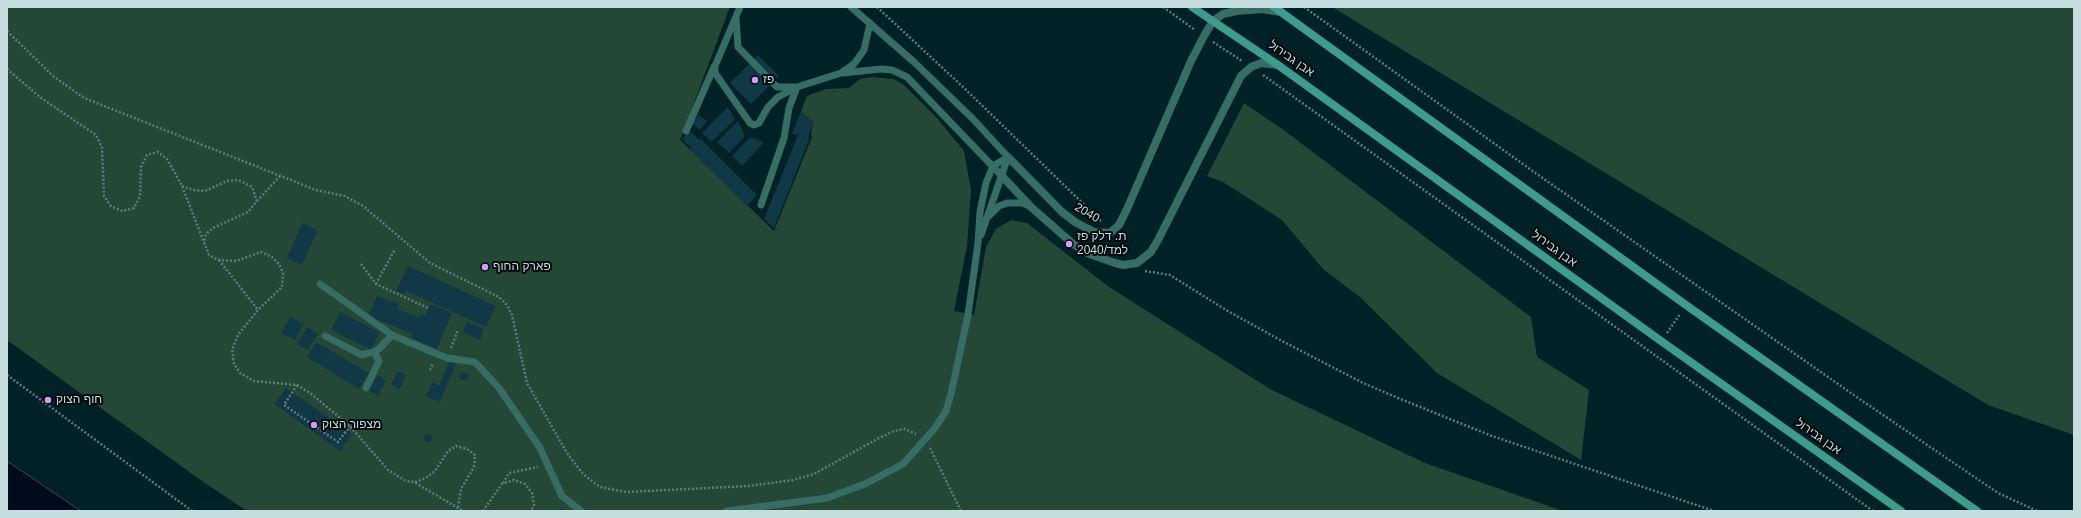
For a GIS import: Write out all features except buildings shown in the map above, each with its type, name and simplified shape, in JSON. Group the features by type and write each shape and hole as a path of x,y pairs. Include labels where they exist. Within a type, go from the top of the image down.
{"street":[{"name":"אבן גבירול","path":"1192,7 1278,65 1662,341 1902,511"},
{"path":"1274,7 1686,305 1977,511"},
{"path":"1119,225 1204,36 1213,21 1224,14 1248,9 1282,13"},
{"path":"1001,175 1031,207 1073,244 1088,252 1123,265 1137,263 1145,258 1158,240 1241,76 1251,67 1261,63 1278,65"},
{"name":"2040","path":"1008,157 1062,212 1075,222 1102,234 1110,233 1119,225"}],"lane":[{"path":"686,131 740,7"},
{"name":"2040","path":"851,7 973,119 1008,157"},
{"path":"736,16 738,47 777,87 797,87"},
{"path":"841,73 854,64 864,50 870,23"},
{"path":"715,66 718,78 750,123 754,125 759,124 768,107 778,97 797,87 841,73 881,69 892,70 907,77 1001,175"},
{"path":"761,205 784,138 789,108 797,87"},
{"path":"727,511 827,498 865,484 902,464 925,439 946,411 952,394 968,315 978,243 982,200 993,166 1008,157"},
{"path":"978,243 1008,157"},
{"path":"985,223 994,210 999,206 1015,202 1023,203 1031,207"},
{"path":"320,284 392,335 447,358 475,362 499,388 540,448 562,496 581,511"},
{"path":"325,336 362,355 374,352 385,345 392,335"},
{"path":"366,388 379,361 374,352"}],"path":[{"path":"877,7 962,86 1099,220 1104,222 1112,219 1119,225"},
{"path":"1163,7 1251,67 1873,511"},
{"path":"1304,7 1534,172 1861,400 1998,493 2037,511"},
{"path":"7,31 53,76 84,98 316,190 345,196 363,206 430,263 499,297 507,305 512,315 527,383 567,453 584,474 600,487 626,492 749,486 793,480 814,474 879,438 894,431 905,429 925,439 961,511"},
{"path":"7,69 41,98 96,135 102,148 104,196 111,206 122,211 134,208 140,196 141,167 146,155 158,152 167,159 182,186 209,255 218,260 258,310"},
{"path":"204,243 206,234 213,228 248,212 280,175"},
{"path":"182,186 193,190 206,191 227,181 238,180 252,187 257,201"},
{"path":"376,284 395,249"},
{"path":"218,260 236,261 261,252 272,257 284,273 282,287 258,310 238,335 232,350 234,364 240,373 254,381 297,385 310,393 350,426 388,470 406,481 414,482 463,511"},
{"path":"361,264 376,284 428,308"},
{"path":"1140,272 1146,271 1170,275 1226,310 1282,341 1363,383 1428,411 1540,453 1714,511"},
{"path":"1662,341 1686,305"},
{"path":"447,358 458,330"},
{"path":"7,375 192,511"},
{"path":"297,385 284,405 338,442 350,426"},
{"path":"414,482 426,478 435,471 448,451 456,446 467,449 475,455 474,467 461,489 458,507"},
{"path":"483,511 509,473 548,467"},
{"path":"502,484 514,480 525,484 532,493 534,505 531,511"}],"green space":[{"name":"פארק החוף","path":"7,7 730,7 680,140 774,231 812,137 813,123 801,111 807,96 826,89 849,88 860,79 872,77 893,79 903,84 936,117 964,151 971,190 967,246 954,311 974,315 986,247 996,229 1011,220 1027,223 1109,287 1270,389 1425,463 1563,511 247,511 199,479 7,340"},
{"path":"1332,7 2074,7 2074,435 1988,405"},
{"path":"1244,103 1285,131 1531,317 1537,357 1589,390 1581,460 1437,373 1360,297 1323,269 1282,220 1223,182 1207,176"}],"water":[{"path":"7,461 81,511 7,511"}],"place":[{"name":"פז","path":"755,80"},
{"name":"ת. דלק פז למד/2040","path":"1069,244"},
{"name":"פארק החוף","path":"485,267"},
{"name":"חוף הצוק","path":"48,400"},
{"name":"מצפור הצוק","path":"314,425"}]}
